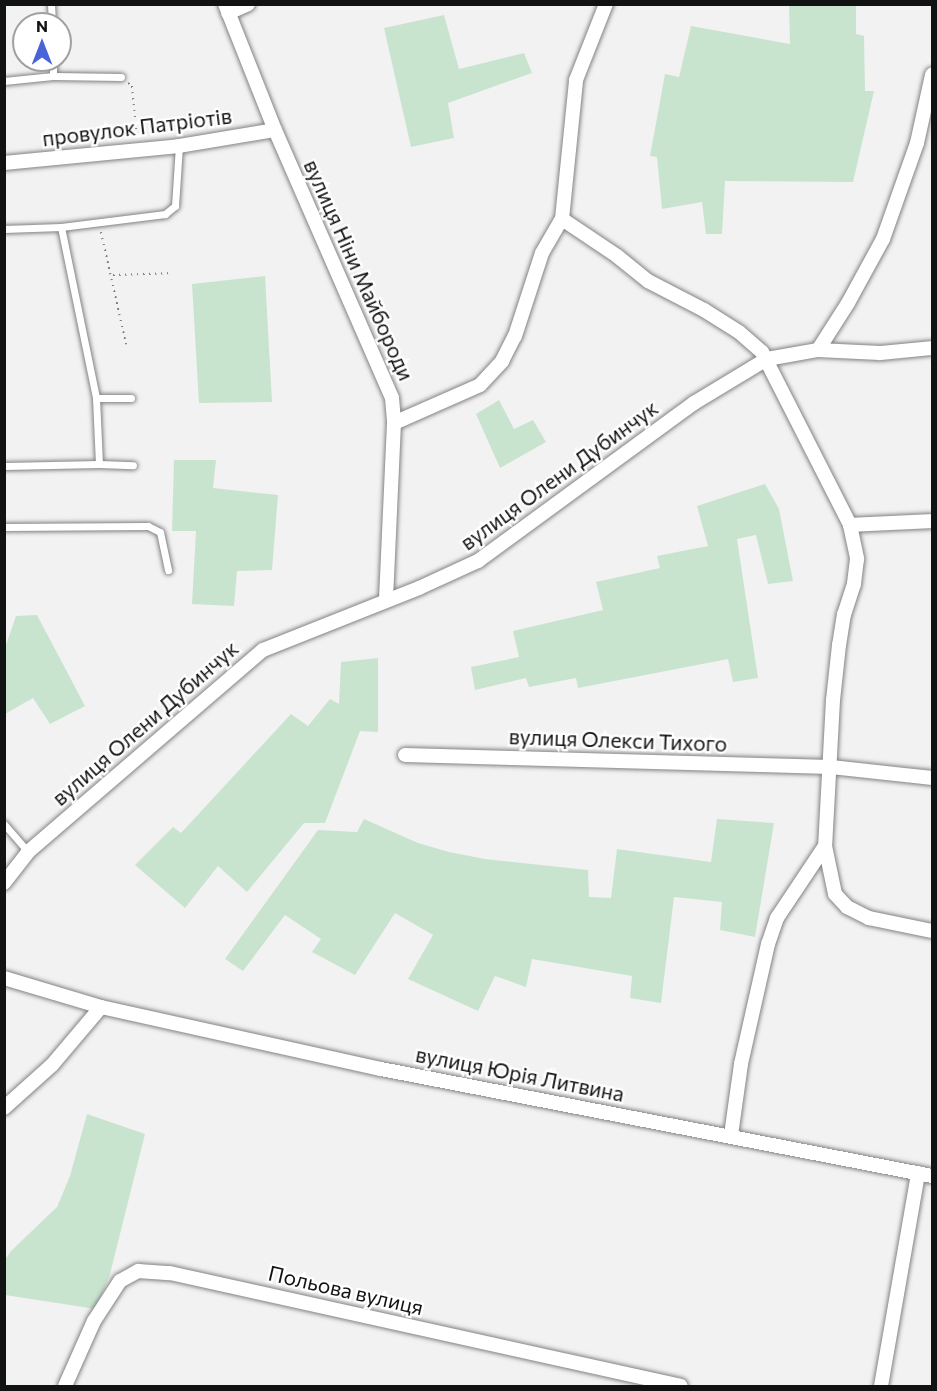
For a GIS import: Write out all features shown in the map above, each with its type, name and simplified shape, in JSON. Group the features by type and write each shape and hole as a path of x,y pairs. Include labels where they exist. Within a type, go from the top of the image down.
{"street":[{"path":"226,9 248,4"},
{"path":"394,423 480,385 502,361 515,336 542,253 562,219 576,80 606,4"},
{"name":"вулиця Ніни Майбороди","path":"226,9 275,130 385,377 392,398 394,423 386,600"},
{"path":"818,350 848,303 883,240 917,143 933,75"},
{"name":"провулок Патріотів","path":"4,164 179,146 275,130"},
{"path":"562,219 617,256 648,281 739,332 767,359 850,525 857,559 854,584 844,614 833,700 825,846 835,894 847,907 869,918 933,931"},
{"name":"вулиця Олени Дубинчук","path":"4,883 28,852 263,650 478,561 694,403 767,359 818,350 879,353 933,348"},
{"path":"850,525 933,521"},
{"name":"вулиця Олекси Тихого","path":"405,755 831,768 933,778"},
{"path":"731,1135 741,1065 768,944 777,918 825,846"},
{"name":"вулиця Юрія Литвина","path":"4,978 101,1007 381,1069 731,1135 933,1176"},
{"path":"4,1108 52,1065 101,1007"},
{"path":"880,1386 918,1173"},
{"name":"Польова вулиця","path":"65,1386 94,1321 120,1281 138,1271 170,1273 680,1386"}],"lane":[{"path":"4,81 53,76 121,77"},
{"path":"4,229 61,227 98,220 165,213 175,206 179,146"},
{"path":"61,227 96,398 99,464"},
{"path":"96,398 131,398"},
{"path":"4,465 133,465"},
{"path":"4,527 148,526 160,532 168,570"},
{"path":"4,824 28,852"}],"path":[{"path":"121,77 132,86 138,150"},
{"path":"98,220 113,275 126,344"},
{"path":"113,275 173,273"}],"green space":[{"path":"789,5 856,5 856,34 864,36 865,91 874,91 853,182 725,181 722,234 706,234 702,202 662,209 657,157 650,156 665,74 679,77 691,26 790,44"},
{"path":"444,15 459,69 524,53 532,73 448,103 454,138 411,147 384,28"},
{"path":"265,276 272,402 199,403 192,284"},
{"path":"499,400 514,429 533,420 546,442 500,468 476,414"},
{"path":"174,460 216,460 213,488 278,495 272,570 237,571 234,606 192,604 196,531 172,531"},
{"path":"765,484 779,509 793,581 768,584 756,535 737,539 758,678 733,682 728,659 578,688 576,678 529,687 526,678 475,690 471,667 519,657 513,631 603,610 596,582 660,568 657,556 708,546 697,506"},
{"path":"37,615 85,706 50,724 33,698 5,714 5,648 16,616"},
{"path":"378,658 378,732 360,731 325,823 304,823 247,892 218,866 185,908 135,865 173,827 181,833 291,714 308,726 330,699 339,704 341,662"},
{"path":"364,819 418,843 449,852 485,859 588,870 589,897 611,898 617,849 711,862 717,819 774,823 755,937 720,930 722,902 674,897 661,1003 630,998 632,976 532,959 526,987 495,976 478,1011 408,979 433,935 395,913 355,975 312,952 321,939 285,915 243,971 225,959 318,830 357,832"},
{"path":"87,1114 145,1134 110,1274 96,1309 5,1295 4,1261 11,1251 57,1207 70,1176"}]}
